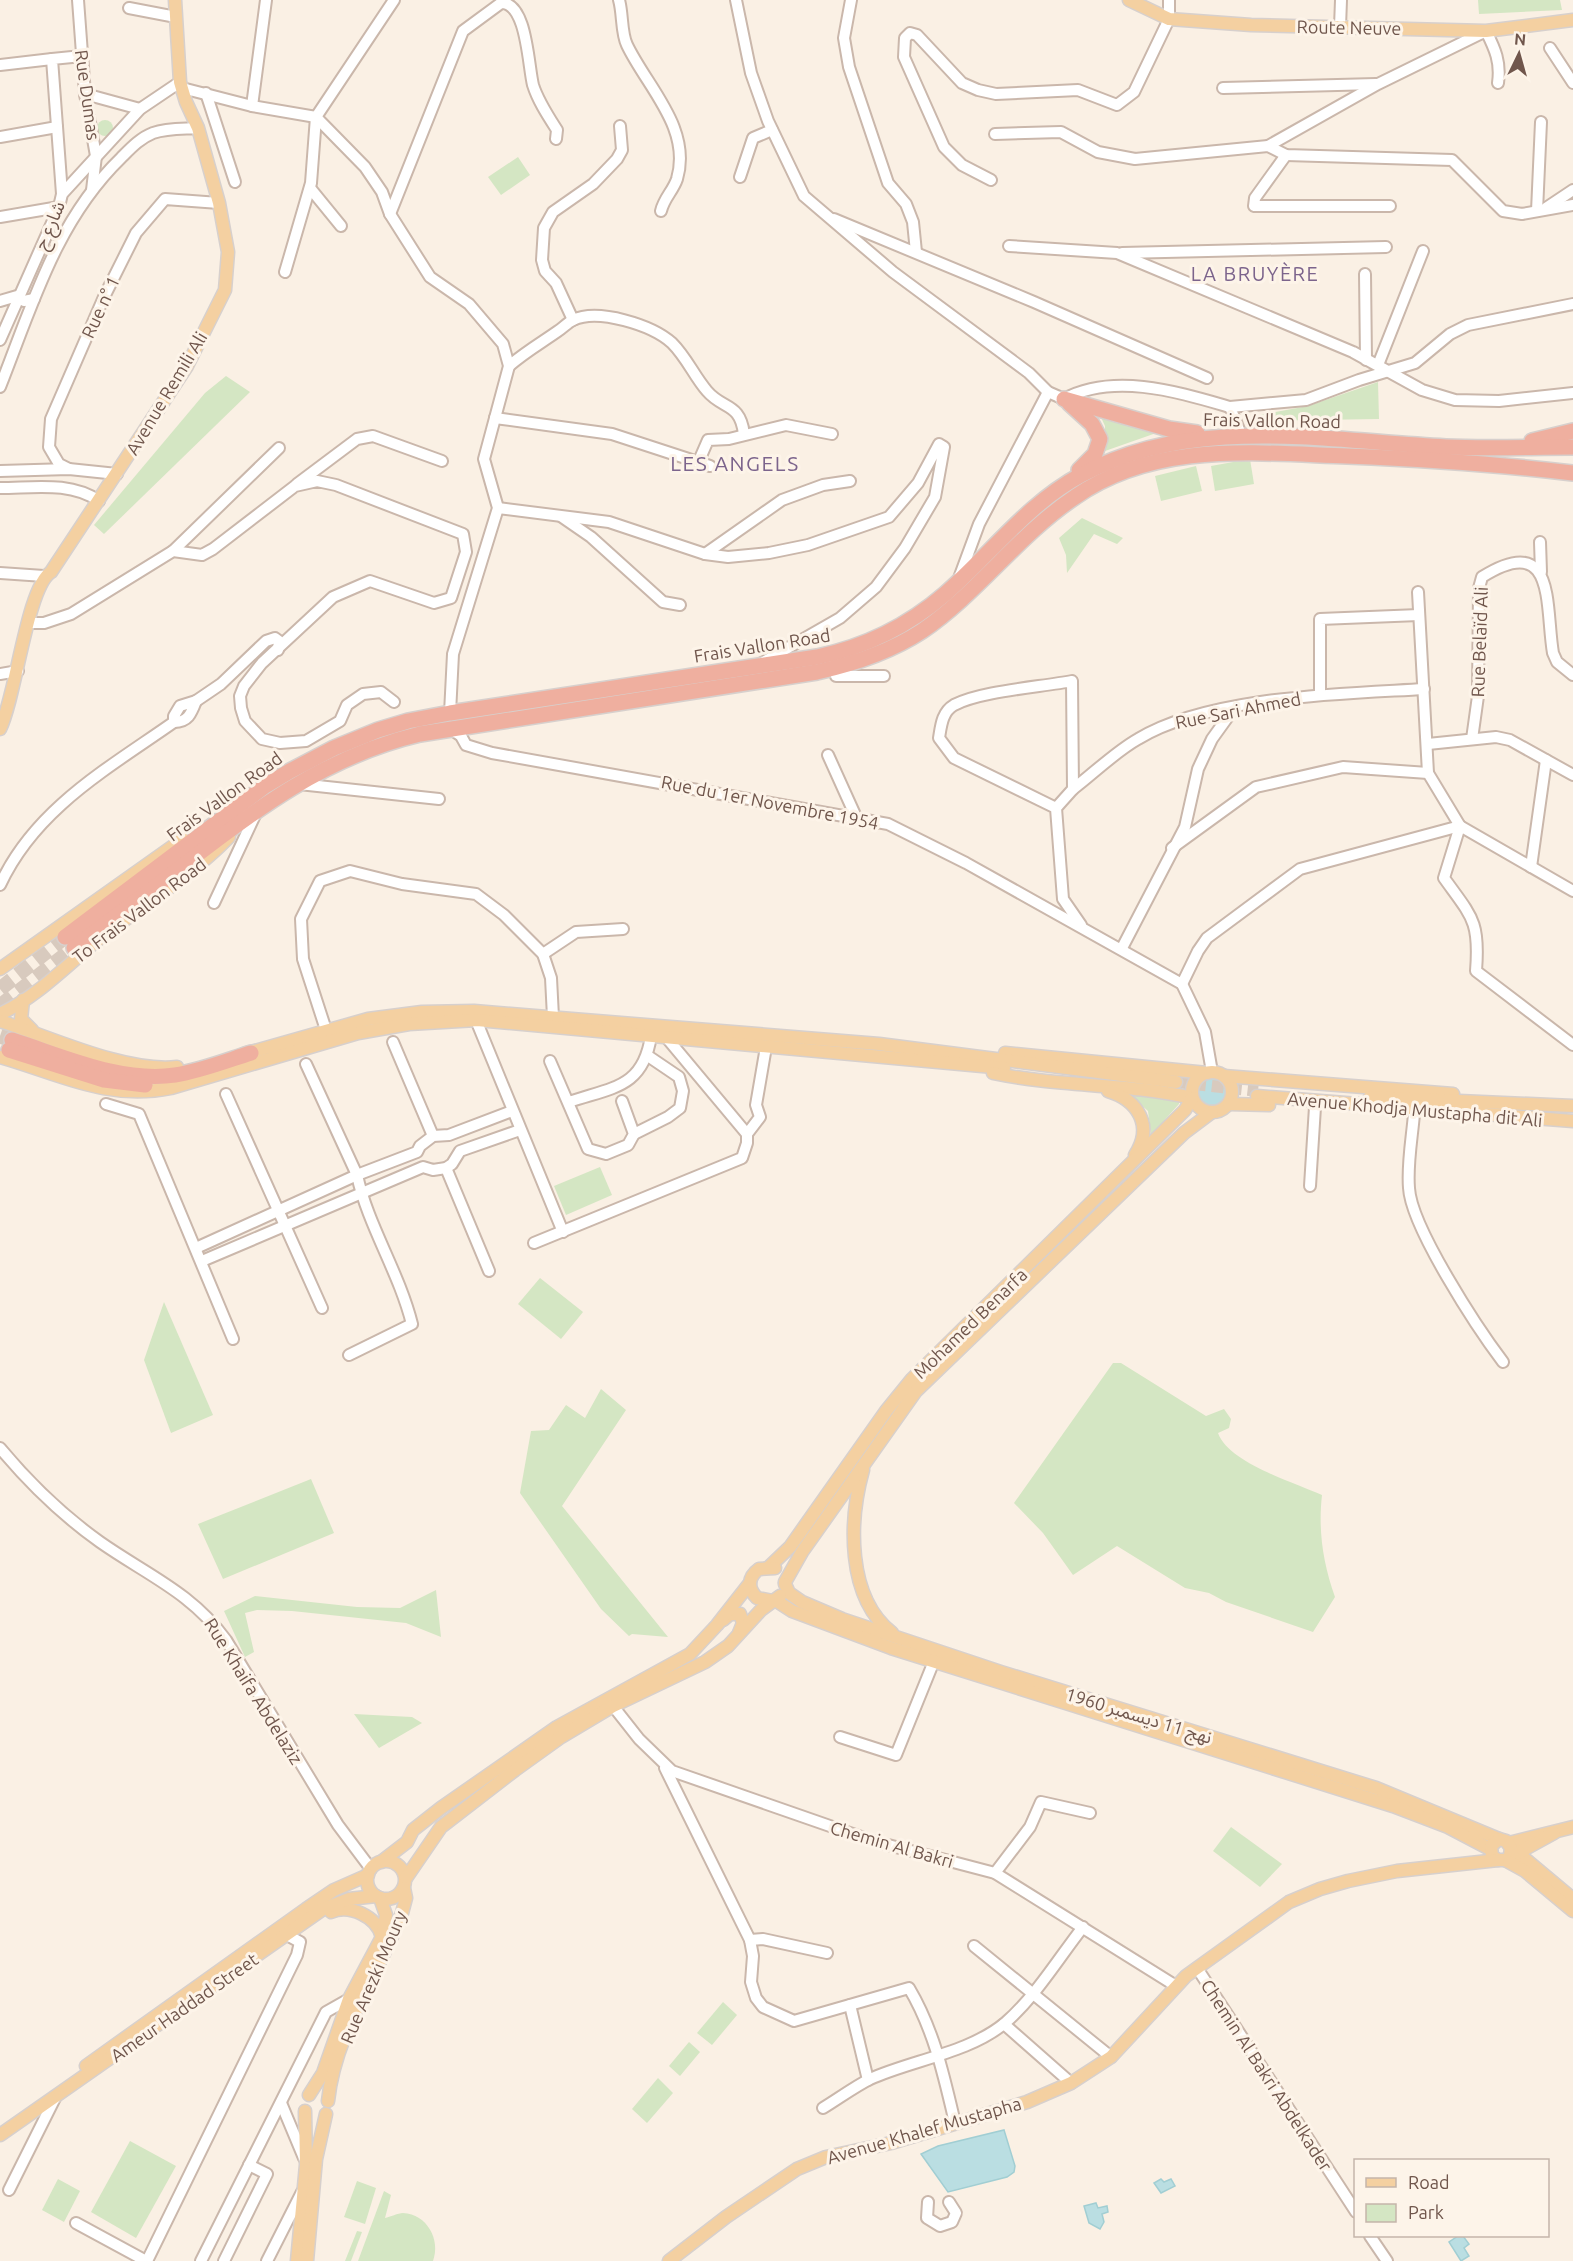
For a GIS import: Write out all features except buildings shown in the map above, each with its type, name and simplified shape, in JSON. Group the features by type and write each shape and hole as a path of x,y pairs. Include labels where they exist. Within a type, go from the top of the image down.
{"highway":[{"path":"1064,399 1170,429 1242,437"},
{"path":"1058,490 1095,454 1100,440 1092,424 1064,399"},
{"path":"1458,447 1526,442 1573,431"},
{"name":"Frais Vallon Road","path":"269,792 296,784 380,745 451,721 829,655 887,634 928,607 957,583 1014,526 1058,490 1105,463 1145,448 1202,437 1458,447 1573,447"},
{"name":"Frais Vallon Road","path":"70,943 313,758 367,734 408,721 451,721 817,672 867,658 900,644 934,622 1038,525 1078,495 1145,465 1186,456 1237,452 1474,463 1573,463"},
{"path":"1474,463 1573,473"},
{"path":"6,1053 128,1084 166,1084 219,1072"},
{"path":"6,1053 152,1076 182,1073 251,1053"}],"main road":[{"name":"Avenue Remili Ali","path":"0,729 18,671 28,623 45,576 51,572 187,366 225,290 228,252 219,203 198,128 181,85 175,0"},
{"name":"Route Neuve","path":"1129,0 1169,19 1251,25 1486,31 1573,20"},
{"name":"To Frais Vallon Road","path":"0,1014 23,1000 191,872 256,813 269,792"},
{"path":"0,969 176,844 269,792"},
{"path":"23,1000 21,1019 38,1035"},
{"path":"0,1021 128,1063 157,1068 184,1067 251,1053 368,1019 422,1012 474,1011 553,1017 946,1058 1175,1085"},
{"path":"6,1053 87,1086 119,1092 149,1092 171,1088 219,1072 366,1031 409,1024 476,1020 766,1047 946,1058 1117,1094 1137,1109 1144,1127 1142,1141 1121,1175"},
{"path":"946,1058 986,1051 1432,1091 1465,1097 1477,1103"},
{"path":"1192,1098 1194,1083 1214,1073"},
{"path":"1053,1082 1155,1090 1192,1098 1200,1109 1212,1112 1222,1110 1229,1104 1232,1092 1214,1073"},
{"name":"Avenue Khodja Mustapha dit Ali","path":"1573,1106 1258,1094 1573,1121"},
{"name":"Mohamed Benarfa","path":"769,1567 790,1547 886,1411 912,1379 1121,1175 1185,1110 1192,1098"},
{"path":"1229,1104 1315,1107 1479,1118 1500,1115"},
{"name":"Mohamed Benarfa","path":"785,1583 801,1552 867,1457 924,1382 1184,1133 1212,1112"},
{"path":"867,1457 860,1483 855,1519 858,1574 875,1613 885,1628 901,1638"},
{"path":"769,1567 780,1572 785,1583 782,1594 760,1610 735,1639 692,1669 613,1706 561,1737 451,1818 434,1836 394,1898 378,1897 368,1887 369,1872 407,1842 413,1830 441,1808 557,1726 690,1654 717,1625 750,1583 755,1572 769,1567"},
{"path":"750,1583 757,1598 774,1600"},
{"name":"نهج 11 ديسمبر 1960","path":"785,1583 789,1593 810,1606 901,1638 1376,1788 1503,1851 1573,1899"},
{"name":"نهج 11 ديسمبر 1960","path":"774,1600 807,1618 934,1661 1393,1806 1448,1827 1503,1851 1573,1911"},
{"path":"717,1625 730,1614 740,1614 743,1623 735,1639"},
{"name":"Avenue Khalef Mustapha","path":"669,2261 797,2169 826,2157 891,2143 1028,2102 1071,2083 1111,2057 1176,1986 1197,1968 1289,1902 1320,1889 1397,1871 1460,1864 1573,1827"},
{"path":"381,1862 398,1864 405,1883"},
{"name":"Ameur Haddad Street","path":"0,2127 306,1909 334,1890 369,1872"},
{"name":"Rue Arezki Moury","path":"328,2101 333,2076 354,2013 402,1913 405,1883"},
{"name":"Ameur Haddad Street","path":"0,2136 331,1905 349,1899 378,1897"},
{"name":"Rue Arezki Moury","path":"309,2095 323,2073 349,1999 381,1937 386,1915 378,1897"},
{"path":"288,1935 342,1908 348,1908 373,1921 381,1937"},
{"path":"297,2261 306,2164 305,2100 309,2095 320,2093 328,2101 316,2159 307,2261"},
{"path":"305,2111 315,2118 326,2114"}],"street":[{"name":"Rue Dumas","path":"78,0 85,94 96,156 92,190"},
{"path":"252,106 266,0"},
{"path":"285,272 310,188 316,117 394,0"},
{"path":"619,0 626,43 672,123 679,146 677,178 664,198 660,211"},
{"path":"736,0 751,73 772,129 804,196 893,272 1029,373 1048,392 1064,399 1089,389 1121,385 1154,389 1230,407 1306,400 1382,368 1415,363 1450,334 1468,326 1573,304"},
{"path":"851,0 844,38 849,67 888,183 906,204 913,222 916,252"},
{"path":"991,180 962,165 944,147 904,57 905,38 910,33 917,36 962,83 978,90 996,94 1078,90 1117,105 1134,92 1169,19 1169,0"},
{"path":"1340,27 1341,0"},
{"path":"390,214 463,31 501,3 512,7 522,21 534,86 545,112 557,130 556,139"},
{"path":"129,8 176,17"},
{"path":"995,134 1061,132 1098,152 1135,159 1268,146 1378,84 1486,31 1498,55 1500,66 1498,82"},
{"path":"1550,48 1573,83"},
{"path":"0,65 82,56"},
{"path":"52,59 62,194"},
{"path":"1223,88 1378,84"},
{"path":"181,85 252,106 316,117 365,167 382,192 390,214 430,277 469,304 503,344 509,366 484,459 498,508 453,654 451,721"},
{"name":"شارع ح","path":"0,340 59,207 62,194 140,109 181,85"},
{"path":"206,93 235,182"},
{"path":"85,94 140,109"},
{"path":"1539,211 1541,122"},
{"path":"573,320 556,283 545,271 542,260 544,228 553,212 593,184 617,159 622,150 620,126"},
{"path":"0,137 57,127"},
{"path":"0,387 34,299 65,230 92,190 138,141 152,133 169,129 198,128"},
{"path":"740,177 753,138 772,129"},
{"path":"1268,146 1286,155 1452,160 1503,211 1522,214 1573,205"},
{"path":"1286,155 1255,198 1254,206 1390,206"},
{"path":"310,188 341,226"},
{"path":"1539,211 1573,190"},
{"name":"Rue n° 1","path":"69,470 58,464 49,447 51,419 104,297 136,233 165,199 219,203"},
{"path":"0,217 59,207"},
{"path":"826,216 916,252 1207,378"},
{"path":"1009,246 1117,254 1386,247"},
{"path":"1382,368 1423,251"},
{"path":"1117,254 1366,360 1422,390 1455,400 1499,401 1573,393"},
{"path":"1365,274 1366,360"},
{"path":"0,301 18,296 24,301 34,299"},
{"path":"9,318 17,315 25,323"},
{"path":"509,366 530,348 573,320 588,316 632,321 670,341 689,362 708,393 733,409 742,419 744,434"},
{"path":"957,583 979,524 1048,392"},
{"path":"1230,407 1242,437"},
{"path":"495,418 612,434 710,466"},
{"path":"698,463 708,440 729,439 786,425 832,434"},
{"path":"173,551 202,555 208,552 357,439 373,436 442,461"},
{"path":"498,508 609,522 705,554 728,557 769,553 808,545 889,518 918,483 939,444 944,447 935,497 905,548 876,587 840,618 754,667"},
{"path":"28,623 44,623 71,614 173,551 279,448"},
{"path":"0,471 69,470 117,474"},
{"path":"295,486 317,481 336,485 463,534 466,552 451,598 434,603 370,581 333,597 249,677 240,696 245,721 262,739 280,743 306,741 340,721 347,705 363,694 381,692 394,702"},
{"path":"705,554 782,500 823,485 850,481"},
{"path":"0,488 70,488 99,501"},
{"path":"559,515 591,537 663,602 680,605"},
{"path":"1540,542 1541,572 1546,586 1553,653 1557,662 1573,675"},
{"name":"Rue Belaïd Ali","path":"1472,740 1479,696 1479,583 1482,577 1505,566 1532,565 1541,572"},
{"path":"0,573 45,576"},
{"path":"1418,592 1428,773 1460,826 1573,891"},
{"path":"1320,694 1320,619 1419,615"},
{"path":"0,885 19,851 52,811 174,722 174,716 180,706 196,701 221,684 266,641 274,638 279,641 278,650"},
{"path":"0,674 18,671"},
{"path":"836,676 884,676"},
{"path":"1072,789 1072,681 981,697 953,706 943,717 939,738 954,758 1056,808 1063,899 1077,922 1101,938"},
{"name":"Rue Sari Ahmed","path":"1056,808 1072,789 1137,739 1172,723 1235,707 1320,694 1424,688"},
{"path":"1122,948 1172,848 1185,827 1198,769 1212,739 1235,707"},
{"name":"Rue du 1er Novembre 1954","path":"451,721 466,745 492,753 856,816 888,824 947,853 1122,948 1182,984"},
{"path":"1428,744 1496,737 1510,740 1573,776"},
{"path":"828,755 856,816"},
{"path":"1531,867 1546,760"},
{"path":"1172,848 1256,788 1343,767 1428,773"},
{"path":"296,784 439,799"},
{"path":"214,903 256,813"},
{"path":"1214,1073 1205,1032 1182,984 1207,938 1299,869 1460,826"},
{"path":"1460,826 1444,878 1474,921 1478,948 1476,971 1573,1045"},
{"path":"326,1030 303,959 301,919 320,881 350,871 402,884 477,894 504,915 543,954 551,978 553,1017"},
{"path":"543,954 576,932 623,929"},
{"path":"476,1020 563,1232"},
{"path":"569,1102 632,1079 640,1071 648,1056 651,1036"},
{"path":"666,1037 747,1134"},
{"path":"393,1042 433,1136"},
{"path":"534,1243 742,1158 747,1143 747,1134 759,1117 756,1105 766,1047"},
{"path":"550,1061 588,1149 606,1154 628,1145 634,1134 681,1108 683,1091 679,1077 648,1056"},
{"path":"306,1064 357,1174 361,1193 404,1291 412,1324 349,1355"},
{"path":"226,1094 322,1308"},
{"path":"622,1101 634,1134"},
{"path":"106,1104 139,1114 233,1339"},
{"path":"1310,1186 1315,1107"},
{"path":"196,1248 357,1174 417,1152 426,1140 433,1136 449,1135 512,1111"},
{"path":"1414,1114 1409,1188 1419,1224 1468,1312 1503,1362"},
{"path":"202,1261 423,1167 433,1170 446,1168 452,1164 460,1151 520,1130"},
{"path":"417,1152 423,1167"},
{"path":"446,1168 489,1271"},
{"name":"Rue Khaifa Abdelaziz","path":"0,1448 33,1486 83,1529 190,1600 210,1619 226,1640 338,1826 369,1872"},
{"path":"840,1737 896,1755 930,1677 934,1661"},
{"name":"Chemin Al Bakri","path":"613,1706 665,1767 873,1841 995,1873 1176,1986"},
{"path":"665,1767 750,1941 753,1956 751,1982 763,2007 794,2021 909,1989 923,2012 938,2054 955,2123"},
{"path":"995,1873 1030,1827 1041,1802 1090,1813"},
{"path":"823,2108 868,2080 938,2054 955,2052 1004,2024 1033,1994 1083,1927"},
{"path":"76,2223 134,2258 146,2261 297,1955 300,1942 288,1935"},
{"path":"750,1941 763,1939 827,1953"},
{"path":"974,1946 1111,2057"},
{"name":"Chemin Al Bakri Abdelkader","path":"1197,1968 1354,2209"},
{"path":"201,2261 326,2012 349,1999"},
{"path":"850,2005 868,2080"},
{"path":"1004,2024 1071,2083"},
{"path":"9,2190 56,2096"},
{"path":"281,2103 306,2164"},
{"path":"224,2261 267,2174 249,2165"},
{"path":"267,2261 303,2189"},
{"path":"928,2202 927,2218 940,2226 952,2222 956,2213 949,2202"},
{"path":"1371,2237 1387,2261"}],"green space":[{"path":"1478,0 1560,0 1562,10 1479,14"},
{"path":"102,120 108,120 113,128 111,134 102,136 97,131 97,125"},
{"path":"518,157 530,175 501,195 488,177"},
{"path":"226,376 250,392 104,534 94,525 205,393"},
{"path":"1378,382 1379,419 1247,421 1249,417 1308,406"},
{"path":"1099,413 1162,431 1105,451 1105,426"},
{"path":"1250,459 1254,484 1215,491 1211,466"},
{"path":"1196,466 1202,491 1161,501 1155,476"},
{"path":"1082,518 1123,538 1117,544 1094,534 1067,573 1066,555 1059,538"},
{"path":"1128,1093 1179,1100 1179,1104 1151,1135 1148,1111"},
{"path":"600,1167 612,1195 566,1215 554,1186"},
{"path":"540,1278 583,1312 561,1339 518,1304"},
{"path":"164,1302 213,1415 171,1433 144,1360"},
{"path":"1113,1363 1121,1363 1206,1416 1224,1409 1231,1419 1229,1428 1218,1433 1224,1444 1235,1454 1279,1478 1322,1495 1322,1547 1335,1597 1313,1632 1226,1602 1209,1593 1185,1588 1117,1546 1073,1575 1043,1533 1014,1503"},
{"path":"601,1389 626,1410 562,1506 668,1637 632,1634 629,1636 601,1609 520,1493 531,1431 549,1430 566,1405 585,1418"},
{"path":"311,1479 334,1533 223,1579 198,1524"},
{"path":"436,1590 441,1637 406,1623 292,1611 257,1610 245,1613 254,1652 245,1657 224,1611 255,1596 357,1607 400,1608"},
{"path":"354,1714 412,1717 422,1723 379,1748"},
{"path":"1231,1827 1282,1864 1260,1887 1213,1851"},
{"path":"723,2002 737,2015 712,2045 697,2033"},
{"path":"689,2042 700,2052 680,2076 669,2066"},
{"path":"658,2078 673,2093 647,2123 632,2109"},
{"path":"130,2141 176,2166 136,2238 91,2212"},
{"path":"58,2179 80,2191 64,2222 42,2210"},
{"path":"357,2181 376,2188 365,2224 344,2217"},
{"path":"384,2191 391,2195 385,2218 401,2213 412,2214 425,2223 430,2230 435,2245 433,2261 358,2261"},
{"path":"357,2231 362,2232 351,2261 345,2261"}],"water":[{"path":"1213,1077 1219,1078 1227,1086 1227,1098 1219,1106 1213,1107 1207,1106 1199,1098 1198,1092 1199,1086 1207,1078"},
{"path":"1004,2130 1015,2166 1014,2172 1007,2177 948,2192 921,2154 938,2146"},
{"path":"1161,2179 1164,2182 1171,2179 1175,2186 1161,2193 1154,2183"},
{"path":"1096,2203 1098,2208 1107,2206 1108,2212 1102,2214 1104,2222 1100,2229 1089,2223 1084,2206"},
{"path":"1456,2237 1464,2237 1469,2244 1464,2248 1469,2256 1461,2261 1449,2242"}],"tunnel":[{"path":"0,989 65,937"},
{"path":"0,1006 74,948"},
{"path":"0,1036 12,1040"},
{"path":"1176,1082 1258,1091"}],"district":[{"name":"LA BRUYÈRE","path":"1255,273"},
{"name":"LES ANGELS","path":"735,463"}]}
